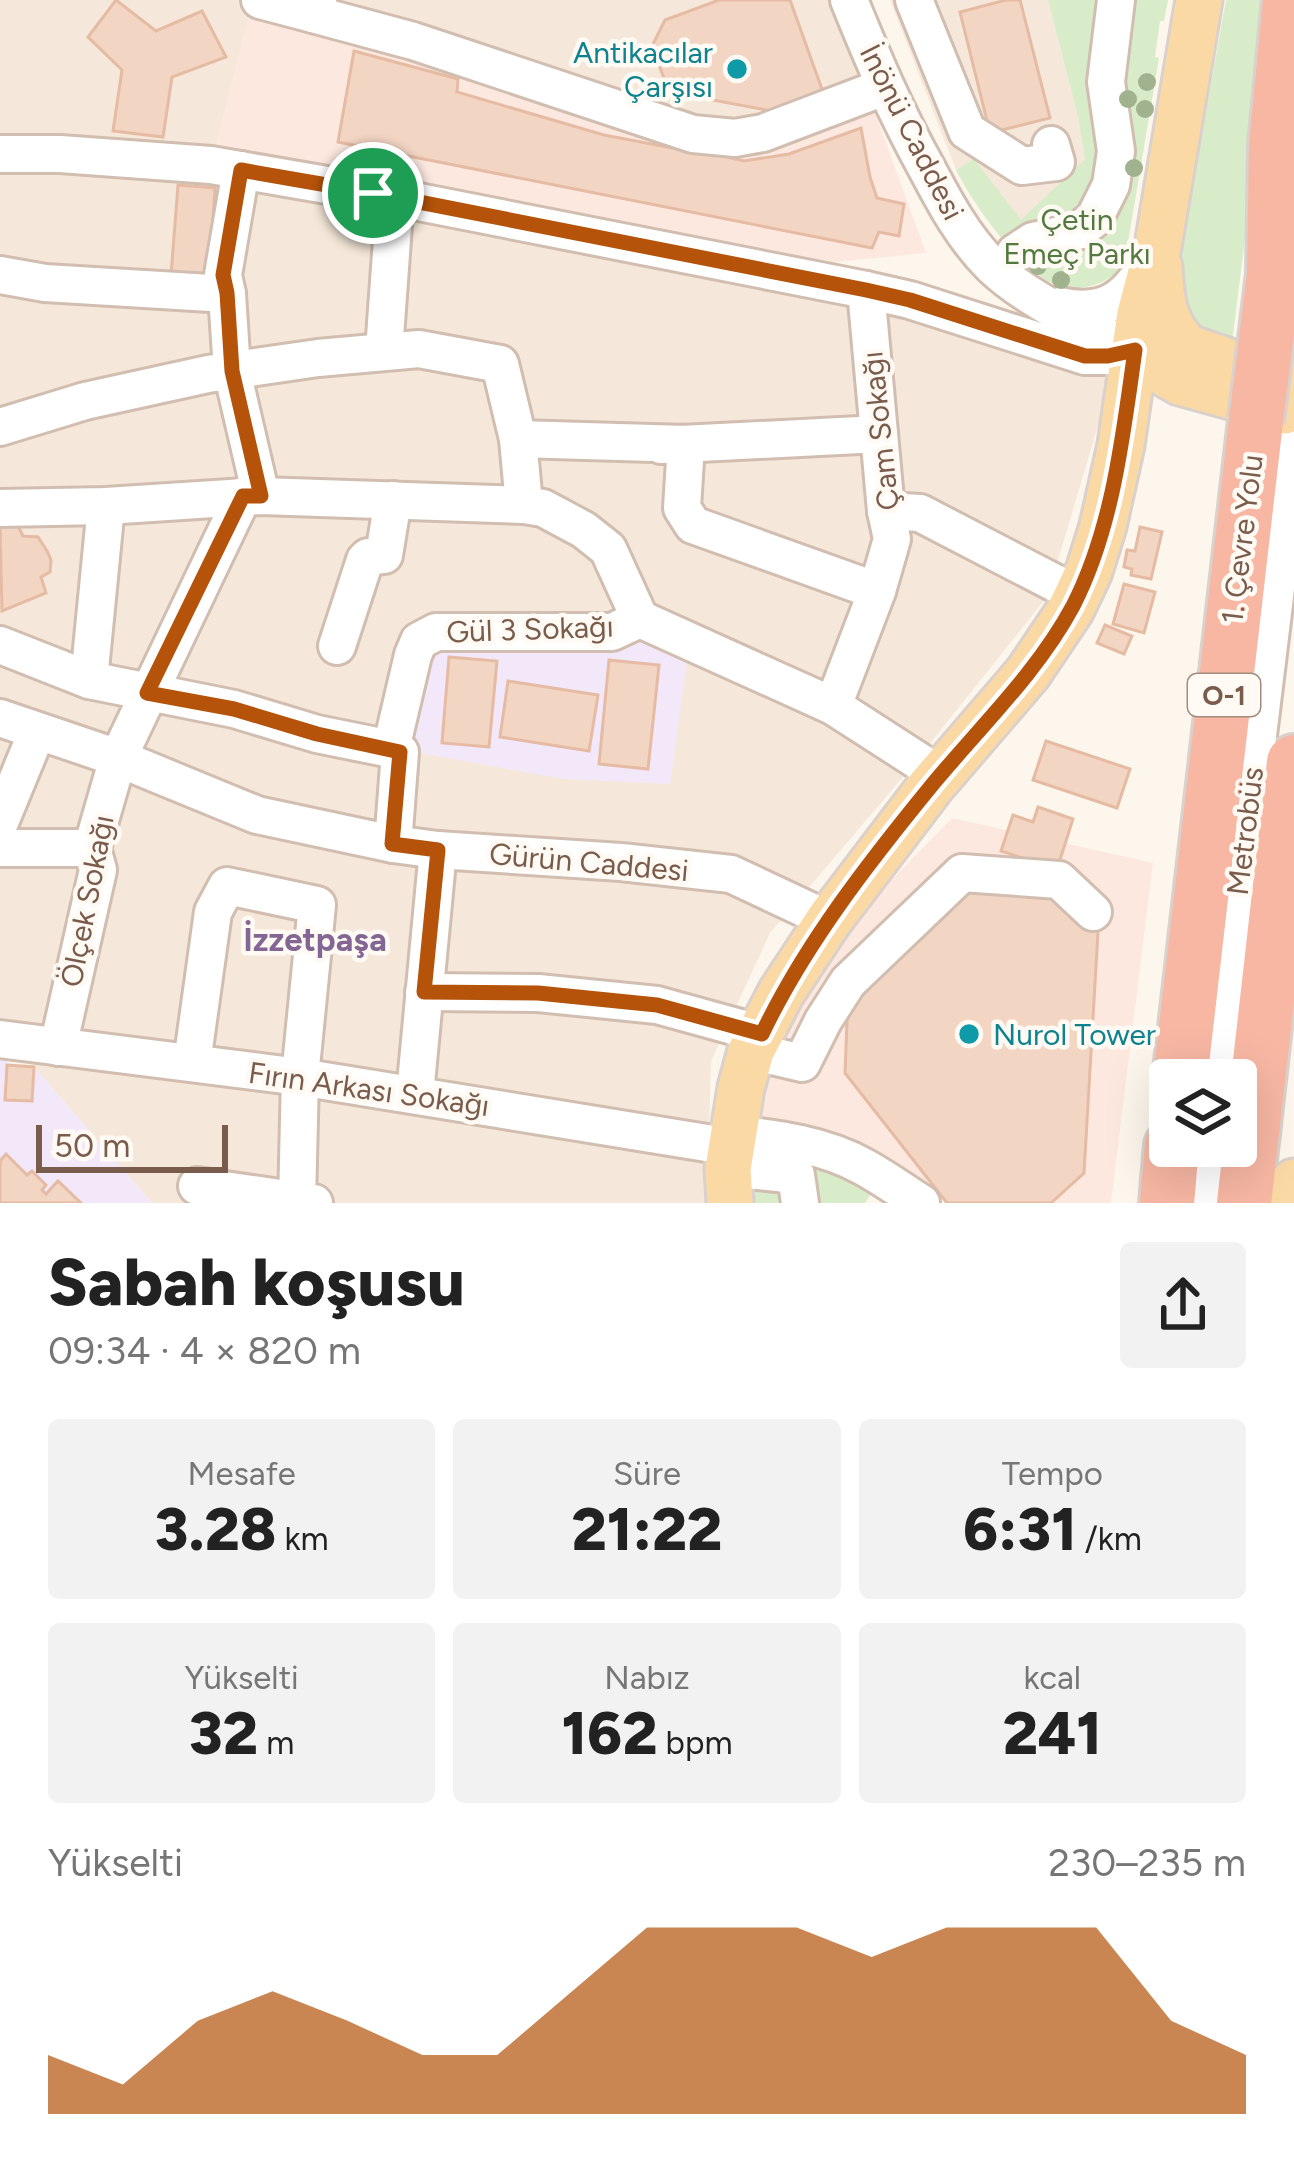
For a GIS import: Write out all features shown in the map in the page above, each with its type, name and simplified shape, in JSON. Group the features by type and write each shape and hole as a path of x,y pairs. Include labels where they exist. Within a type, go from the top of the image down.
{"highway":[{"path":"1274,275 1276,146 1290,0"},
{"name":"1. Çevre Yolu","path":"1244,1203 1233,950 1285,414 1274,275 1294,142"},
{"name":"1. Çevre Yolu","path":"1189,1059 1233,950 1294,762"},
{"path":"1167,1203 1170,1167"}],"main road":[{"path":"737,1169 741,1088 781,993 829,920 940,776 1028,673 1089,571 1121,445 1140,314 1158,246 1199,0"},
{"path":"1158,246 1165,318 1175,336 1285,414"},
{"path":"1135,350 1156,368 1192,386 1285,414"},
{"path":"1121,445 1157,398 1172,389 1192,386"},
{"path":"1272,1203 1294,1182"}],"street":[{"path":"260,0 316,7 693,134 735,138 764,133 884,87"},
{"path":"852,8 895,0"},
{"path":"914,0 967,131 1022,166 1056,162 1051,145"},
{"path":"1016,253 1034,241 1078,232 1124,187 1106,82 1116,0"},
{"name":"İnönü Caddesi","path":"852,8 884,87 953,217 996,269 1042,302 1135,350"},
{"path":"0,154 60,154 241,170 866,290 1085,356 1135,350"},
{"path":"241,170 223,275 232,371 253,458 252,496"},
{"path":"384,350 395,198"},
{"path":"1042,302 1071,308 1110,305 1138,281 1158,246"},
{"path":"0,275 45,283 227,293"},
{"name":"Çam Sokağı","path":"833,706 878,591 892,539 866,290"},
{"path":"0,427 85,400 208,374 418,349 500,364 518,439 524,505"},
{"path":"518,439 582,448 879,434"},
{"path":"686,444 682,508 693,525 878,591"},
{"path":"0,508 252,496 543,508 608,549 640,619 833,706 940,776"},
{"name":"Ölçek Sokağı","path":"58,1046 98,870 92,848 118,758 147,693 252,496"},
{"path":"337,646 365,560 384,555 393,500"},
{"path":"89,680 106,506"},
{"path":"886,511 920,513 1078,596"},
{"name":"Gül 3 Sokağı","path":"392,844 400,752 391,749 419,641 436,632 613,632 640,619"},
{"path":"0,645 89,680 234,709 317,734 391,749"},
{"name":"Gürün Caddesi","path":"0,718 118,758 257,815 438,850 731,874 829,920"},
{"path":"0,821 37,732"},
{"path":"0,848 92,848"},
{"path":"415,1094 438,850"},
{"path":"424,992 538,993 657,1005 802,1063 848,982 962,873 1059,880 1094,912"},
{"path":"192,1064 213,913 227,886 317,905 300,1077 303,1202 197,1186"},
{"name":"Metrobüs","path":"1219,1059 1233,950"},
{"name":"Fırın Arkası Sokağı","path":"0,1039 300,1077 719,1145 737,1169"},
{"path":"737,1169 782,1140 862,1165 921,1203"},
{"path":"1202,1203 1206,1167"},
{"path":"737,1169 796,1174 800,1203"}],"shaded area":[{"path":"0,0 253,0 215,152 834,262 965,307 1113,375 1047,597 770,933 711,1061 707,1203 152,1203 34,1067 0,1049"},
{"path":"253,0 346,0 717,126 768,123 865,85 926,253 834,262 214,152"},
{"path":"346,0 830,0 865,85 768,123 717,126"},
{"path":"890,0 1048,0 1085,159 1021,221 974,160 956,170"},
{"path":"626,636 687,660 670,784 564,779 403,750 437,644"},
{"path":"952,818 1153,863 1111,1203 951,1203 860,1155 753,1118 772,1032 827,946"},
{"path":"0,1049 8,1050 5,1100 32,1101 34,1067 152,1203 0,1203"}],"green space":[{"name":"Çetin Emeç Parkı","path":"1048,0 1168,0 1164,21 1160,21 1155,57 1159,58 1126,254 1111,277 1079,288 1056,285 1028,266 986,218 956,170 974,159 1021,220 1085,159"},
{"path":"1226,0 1275,0 1231,350 1207,343 1178,296 1182,245"},
{"path":"748,1143 795,1152 875,1188 865,1203 747,1203"}],"building":[{"path":"116,0 156,31 202,11 226,57 172,77 163,137 113,131 122,70 88,37"},
{"name":"Antikacılar Çarşısı","path":"719,0 790,0 823,92 772,111 669,92 652,46 665,20"},
{"path":"1020,0 1050,118 990,133 960,12"},
{"path":"354,51 458,79 457,92 604,135 744,161 789,154 861,128 877,198 904,204 899,236 879,232 872,248 338,142"},
{"path":"178,185 215,188 209,278 171,275"},
{"path":"15,520 23,536 38,537 51,560 50,572 41,577 46,593 2,611 0,528"},
{"path":"1140,527 1162,532 1151,579 1131,575 1132,569 1124,567 1127,550 1135,551"},
{"path":"1124,584 1155,592 1144,633 1113,624"},
{"path":"1105,625 1132,636 1124,654 1097,643"},
{"path":"449,657 497,661 489,747 442,743"},
{"path":"609,660 659,665 648,769 599,764"},
{"path":"508,681 598,695 589,751 500,737"},
{"path":"1046,741 1130,769 1117,808 1033,780"},
{"path":"1038,807 1073,819 1057,869 1001,851 1013,815 1033,822"},
{"name":"Nurol Tower","path":"979,881 1058,886 1098,932 1084,1173 1051,1203 947,1203 845,1073 848,995"},
{"path":"7,1065 34,1067 32,1101 5,1100"},
{"path":"6,1154 27,1175 32,1171 46,1185 42,1190 46,1194 58,1181 81,1203 0,1203 0,1161"}],"place":[{"name":"Antikacılar Çarşısı","path":"737,69"},
{"name":"Nurol Tower","path":"969,1034"}],"district":[{"name":"İzzetpaşa","path":"315,939"}],"route":[{"path":"241,170 373,193 910,300 1085,356 1135,350 1103,526 1071,609 1028,673 931,786 829,920 781,993 762,1034 657,1005 538,993 424,992 438,850 392,844 400,752 234,709 147,693 243,496 261,496 232,371 223,275 241,170"}]}
